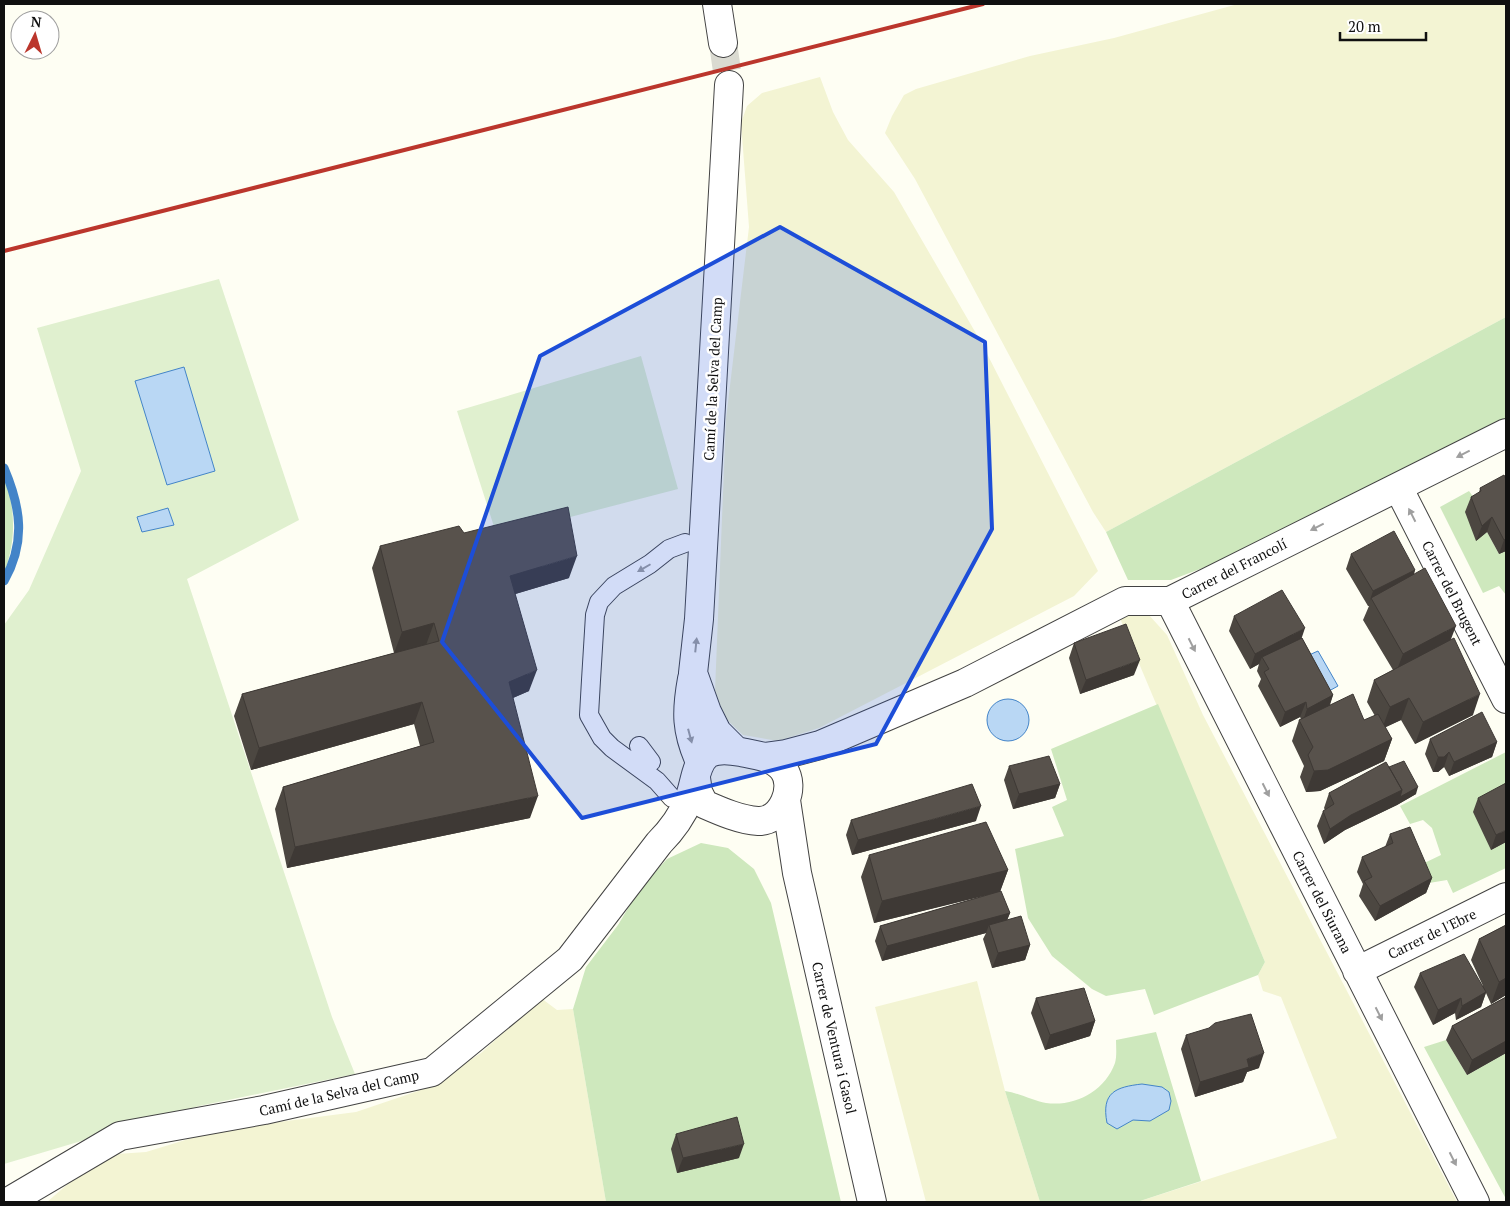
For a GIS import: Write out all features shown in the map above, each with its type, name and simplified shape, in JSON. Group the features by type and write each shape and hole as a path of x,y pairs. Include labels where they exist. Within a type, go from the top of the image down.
{"street":[{"path":"716,4 723,43"},
{"name":"Camí de la Selva del Camp","path":"8,1202 120,1136 264,1110 432,1072 570,959 693,798 687,726 688,705 694,673 694,551 729,84"},
{"name":"Carrer del Francolí","path":"764,757 786,754 820,745 965,684 1125,601 1170,602 1506,432"},
{"name":"Carrer del Brugent","path":"1398,487 1506,699"},
{"name":"Carrer del Siurana","path":"1170,602 1475,1202"},
{"name":"Camí de la Selva del Camp","path":"694,673 707,712 717,732 736,751"},
{"name":"Carrer del Francolí","path":"787,790 800,762 820,745"},
{"path":"722,750 736,751 764,757 783,770 787,790 777,814 759,821 693,798 709,754 722,750"},
{"name":"Carrer de Ventura i Gasol","path":"787,790 797,873 872,1202"},
{"name":"Carrer de Ventura i Gasol","path":"759,821 774,834 797,873"},
{"name":"Carrer de l'Ebre","path":"1357,971 1506,897"}],"lane":[{"path":"693,798 657,781 612,748 602,738 589,715 595,615 599,602 614,586 650,564 669,549 694,551"},
{"path":"603,718 616,738 651,762 693,798"},
{"path":"639,746 651,762"}],"highlighted area":[{"path":"780,227 985,342 992,529 876,744 582,818 442,642 540,356"}],"green space":[{"path":"1238,4 1506,4 1506,317 1106,532 1093,512 915,179 885,133 904,95 916,89 1030,56 1114,38"},
{"path":"820,77 833,112 848,140 894,192 981,342 1098,571 1074,596 819,728 778,741 743,735 724,717 715,691 726,419 749,227 741,123 747,106 762,93"},
{"path":"219,279 299,520 187,579 332,1017 355,1074 199,1106 4,1164 4,625 29,590 81,471 37,328"},
{"path":"1506,317 1506,422 1274,541 1171,580 1128,580 1106,532"},
{"path":"641,356 678,489 497,536 457,411"},
{"path":"4,469 12,509 13,534 4,574"},
{"path":"1469,491 1477,502 1476,540 1487,532 1499,554 1506,551 1506,595 1499,586 1483,593 1440,507"},
{"path":"1148,614 1167,635 1203,715 1457,1202 1137,1202 1337,1138 1281,997 1263,991 1258,975 1265,962 1119,616"},
{"path":"1158,704 1265,962 1258,975 1154,1015 1145,989 1106,996 1092,989 1052,956 1028,918 1015,849 1064,836 1052,807 1067,800 1051,749"},
{"path":"1506,752 1506,795 1491,850 1506,842 1506,868 1453,893 1447,880 1423,884 1416,867 1441,855 1432,828 1423,820 1410,824 1400,806"},
{"path":"701,843 728,848 754,869 771,903 841,1202 606,1202 573,1009 586,967 618,925 640,888 667,859"},
{"path":"977,981 1005,1091 1040,1202 926,1202 875,1007"},
{"path":"541,998 557,1010 573,1009 606,1202 47,1202 69,1183 117,1154 146,1152 218,1130 356,1112 421,1090 481,1053"},
{"path":"1156,1032 1201,1181 1137,1202 1040,1202 1005,1091 1046,1103 1057,1104 1078,1099 1096,1089 1110,1073 1116,1060 1116,1040"},
{"path":"1446,1040 1467,1075 1506,1053 1506,1199 1424,1047"}],"water":[{"path":"184,367 215,471 167,485 135,381"},
{"path":"168,508 174,525 142,532 137,517"},
{"path":"1318,651 1338,686 1320,696 1300,659"},
{"path":"1008,699 1023,705 1029,720 1023,735 1008,741 993,735 987,720 993,705"},
{"path":"1142,1084 1162,1087 1169,1092 1171,1101 1169,1110 1150,1121 1133,1120 1117,1129 1107,1123 1106,1104 1112,1093 1118,1089"}],"building":[{"path":"1504,475 1506,479 1506,539 1504,540 1492,517 1482,526 1471,497 1481,491 1480,488"},
{"path":"568,507 577,556 510,576 537,670 509,682 538,796 295,847 283,787 434,742 422,702 259,748 242,694 439,641 434,623 402,632 380,546 459,526 464,533"},
{"path":"1394,531 1415,570 1373,591 1351,554"},
{"path":"1425,568 1456,626 1403,654 1371,598"},
{"path":"1282,590 1305,628 1255,654 1234,616"},
{"path":"1126,624 1140,660 1086,680 1074,643"},
{"path":"1302,638 1333,695 1307,709 1306,702 1285,712 1264,672 1269,669 1262,657"},
{"path":"1454,638 1480,694 1423,722 1409,698 1390,707 1374,680"},
{"path":"1353,694 1364,720 1378,714 1392,739 1328,770 1314,771 1308,755 1313,747 1299,720"},
{"path":"1482,712 1497,742 1454,762 1449,752 1444,757 1438,757 1430,739"},
{"path":"1049,756 1060,784 1019,794 1009,766"},
{"path":"1404,761 1418,787 1400,797 1402,790 1389,767"},
{"path":"1386,762 1402,790 1351,815 1330,829 1323,811 1334,804 1329,793"},
{"path":"1506,783 1506,830 1496,835 1478,798"},
{"path":"972,784 981,806 858,840 851,820"},
{"path":"986,822 1008,870 882,901 869,855"},
{"path":"1410,827 1432,878 1380,906 1364,881 1372,877 1362,857 1393,843 1390,834"},
{"path":"1001,891 1010,913 887,946 880,926"},
{"path":"1021,916 1030,945 998,953 989,925"},
{"path":"1506,925 1506,978 1499,982 1479,939"},
{"path":"1464,954 1486,992 1462,1006 1461,998 1438,1010 1420,973"},
{"path":"1084,988 1095,1021 1050,1035 1036,998"},
{"path":"1506,997 1506,1041 1472,1060 1452,1026"},
{"path":"1251,1014 1264,1053 1247,1059 1249,1067 1200,1082 1186,1035 1209,1028 1215,1023"},
{"path":"737,1117 744,1144 683,1158 676,1134"}],"waterway":[{"path":"4,468 14,497 19,525 16,553 4,581"}],"tunnel":[{"path":"723,43 729,85"}],"railway":[{"path":"4,251 983,4"}]}
